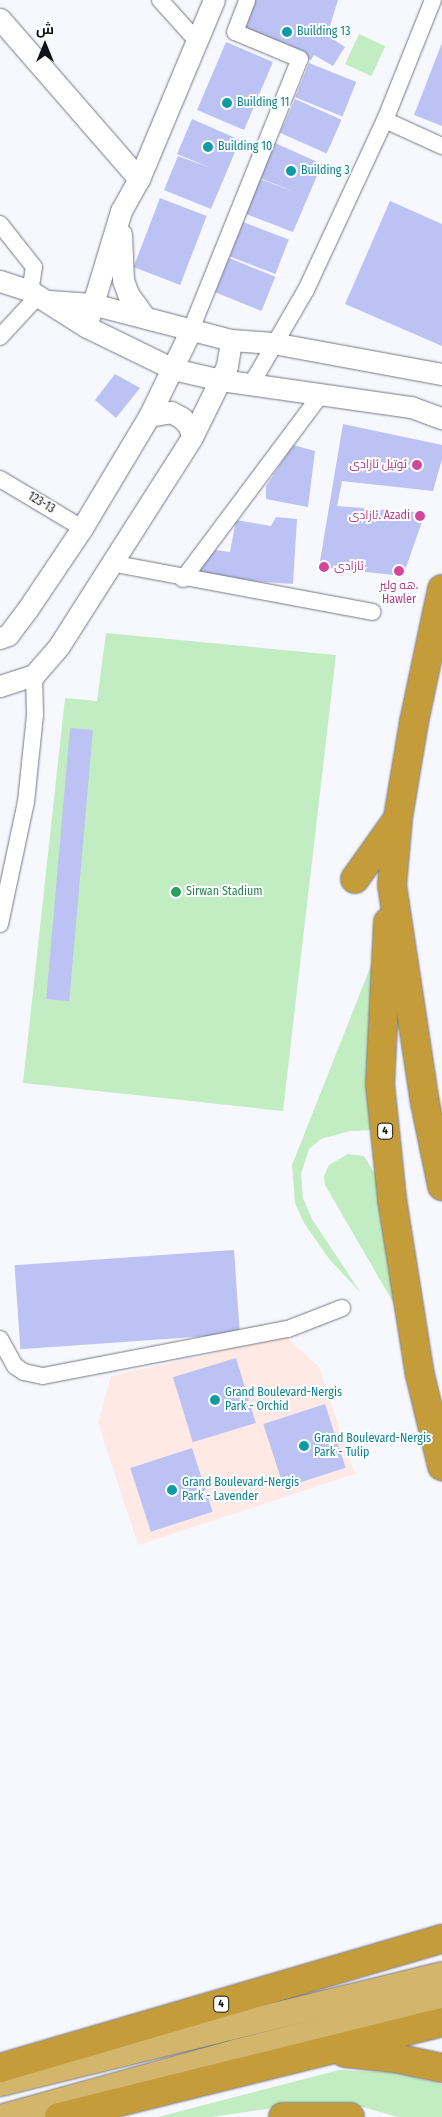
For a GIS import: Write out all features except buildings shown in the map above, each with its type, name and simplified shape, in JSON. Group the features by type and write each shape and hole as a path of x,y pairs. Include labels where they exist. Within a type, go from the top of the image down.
{"highway":[{"path":"442,589 428,644 398,818 392,885 425,1103 442,1186"},
{"path":"356,879 398,818"},
{"name":"4","path":"392,885 384,953 380,1084 392,1199 420,1374 442,1466"},
{"path":"410,1948 442,1928"},
{"name":"4","path":"0,2068 442,1939"},
{"path":"410,1948 442,1944"},
{"path":"59,2117 326,2051 436,1996"},
{"path":"326,2051 400,2059 442,2068"},
{"path":"283,2117 350,2117"}],"main road":[{"path":"0,2083 436,1996"},
{"path":"4,2117 436,1996"}],"street":[{"path":"160,0 197,40"},
{"path":"87,327 92,304 122,211 139,179 214,0"},
{"path":"0,638 8,635 27,610 82,528 149,416 190,332 300,59 235,32 248,0"},
{"path":"252,383 273,343 306,290 385,120 433,0"},
{"path":"0,19 139,179"},
{"path":"385,120 442,146"},
{"path":"122,211 123,280 145,318"},
{"path":"0,224 34,267 39,296"},
{"path":"0,280 39,296 87,327 173,369 221,380 411,407 442,418"},
{"path":"39,296 92,304 190,332 231,340 273,343 442,374"},
{"path":"0,337 39,296"},
{"path":"0,686 34,675 60,646 192,437 221,380 231,340"},
{"path":"183,578 322,393"},
{"path":"149,416 160,412 176,415 189,426 192,437"},
{"name":"123-13","path":"0,479 82,528"},
{"path":"112,564 372,612"},
{"path":"0,924 26,802 34,731 34,675"},
{"path":"0,1338 15,1366 24,1372 43,1376 296,1327 342,1308"}],"shaded area":[{"path":"286,1337 319,1367 355,1474 138,1545 98,1423 111,1376","holes":["236,1358 256,1423 194,1442","325,1404 346,1468 284,1488 263,1424","192,1448 213,1512 151,1532 130,1468"]}],"green space":[{"path":"359,34 385,46 371,76 345,64"},
{"name":"Sirwan Stadium","path":"106,633 336,655 283,1111 23,1083 65,698 97,701"},
{"path":"376,953 378,1130 350,1131 321,1139 309,1149 301,1174 303,1198 312,1219 361,1293 330,1260 304,1223 295,1203 292,1165"},
{"path":"348,1154 364,1156 375,1174 404,1321 325,1185 324,1176 329,1165"},
{"path":"339,2070 399,2073 442,2084 442,2117 398,2117 359,2106 302,2104 211,2117 158,2117"}],"place":[{"name":"Building 13","path":"287,32"},
{"name":"Building 11","path":"227,103"},
{"name":"Building 10","path":"208,147"},
{"name":"Building 3","path":"291,171"},
{"name":"ئوتیل ئازادی","path":"417,465"},
{"name":"ئازادى. Azadi","path":"420,516"},
{"name":"ئازادی","path":"324,567"},
{"name":"هه ولير. Hawler","path":"399,571"},
{"name":"Sirwan Stadium","path":"176,892"},
{"name":"Grand Boulevard-Nergis Park - Orchid","path":"215,1400"},
{"name":"Grand Boulevard-Nergis Park - Tulip","path":"304,1446"},
{"name":"Grand Boulevard-Nergis Park - Lavender","path":"172,1490"}]}
